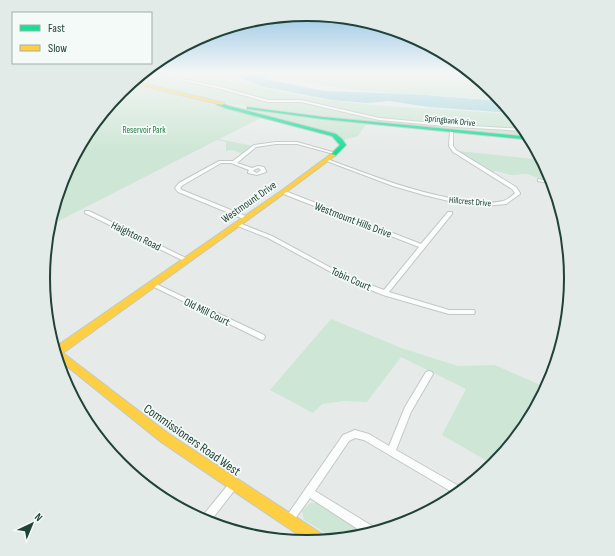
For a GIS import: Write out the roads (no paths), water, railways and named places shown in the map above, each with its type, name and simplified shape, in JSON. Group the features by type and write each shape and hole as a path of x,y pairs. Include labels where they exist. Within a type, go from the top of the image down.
{"main road":[{"name":"Springbank Drive","path":"201,99 218,103 323,118 523,138"},
{"path":"218,103 227,107 317,129 331,134 342,141 343,145 334,153"},
{"name":"Westmount Drive","path":"60,350 283,192 334,153"},
{"name":"Commissioners Road West","path":"63,359 165,438 311,535"}],"street":[{"path":"261,99 268,101 301,101 379,120 517,130"},
{"name":"Hillcrest Drive","path":"326,160 442,199 492,204 505,204 515,199 518,193 514,188 454,151 451,146 451,131"},
{"path":"234,163 255,146 276,143 297,143 334,153"},
{"path":"246,218 180,191 177,188 180,184 220,162 234,163 252,169"},
{"path":"540,180 546,181"},
{"name":"Westmount Hills Drive","path":"283,192 423,247"},
{"name":"Haighton Road","path":"86,212 186,260"},
{"path":"385,293 450,213"},
{"name":"Tobin Court","path":"237,224 270,237 344,277 385,293 449,312 472,312"},
{"name":"Old Mill Court","path":"152,284 262,338"},
{"path":"391,451 408,410 429,374"},
{"path":"289,520 346,438 355,434 366,437 391,451 453,490"},
{"path":"209,515 234,484"},
{"path":"308,492 365,528"}],"water":[{"path":"326,99 475,99 493,100 504,112 429,107 389,101 367,103"}],"park label":[{"name":"Reservoir Park","path":"144,130"}]}
